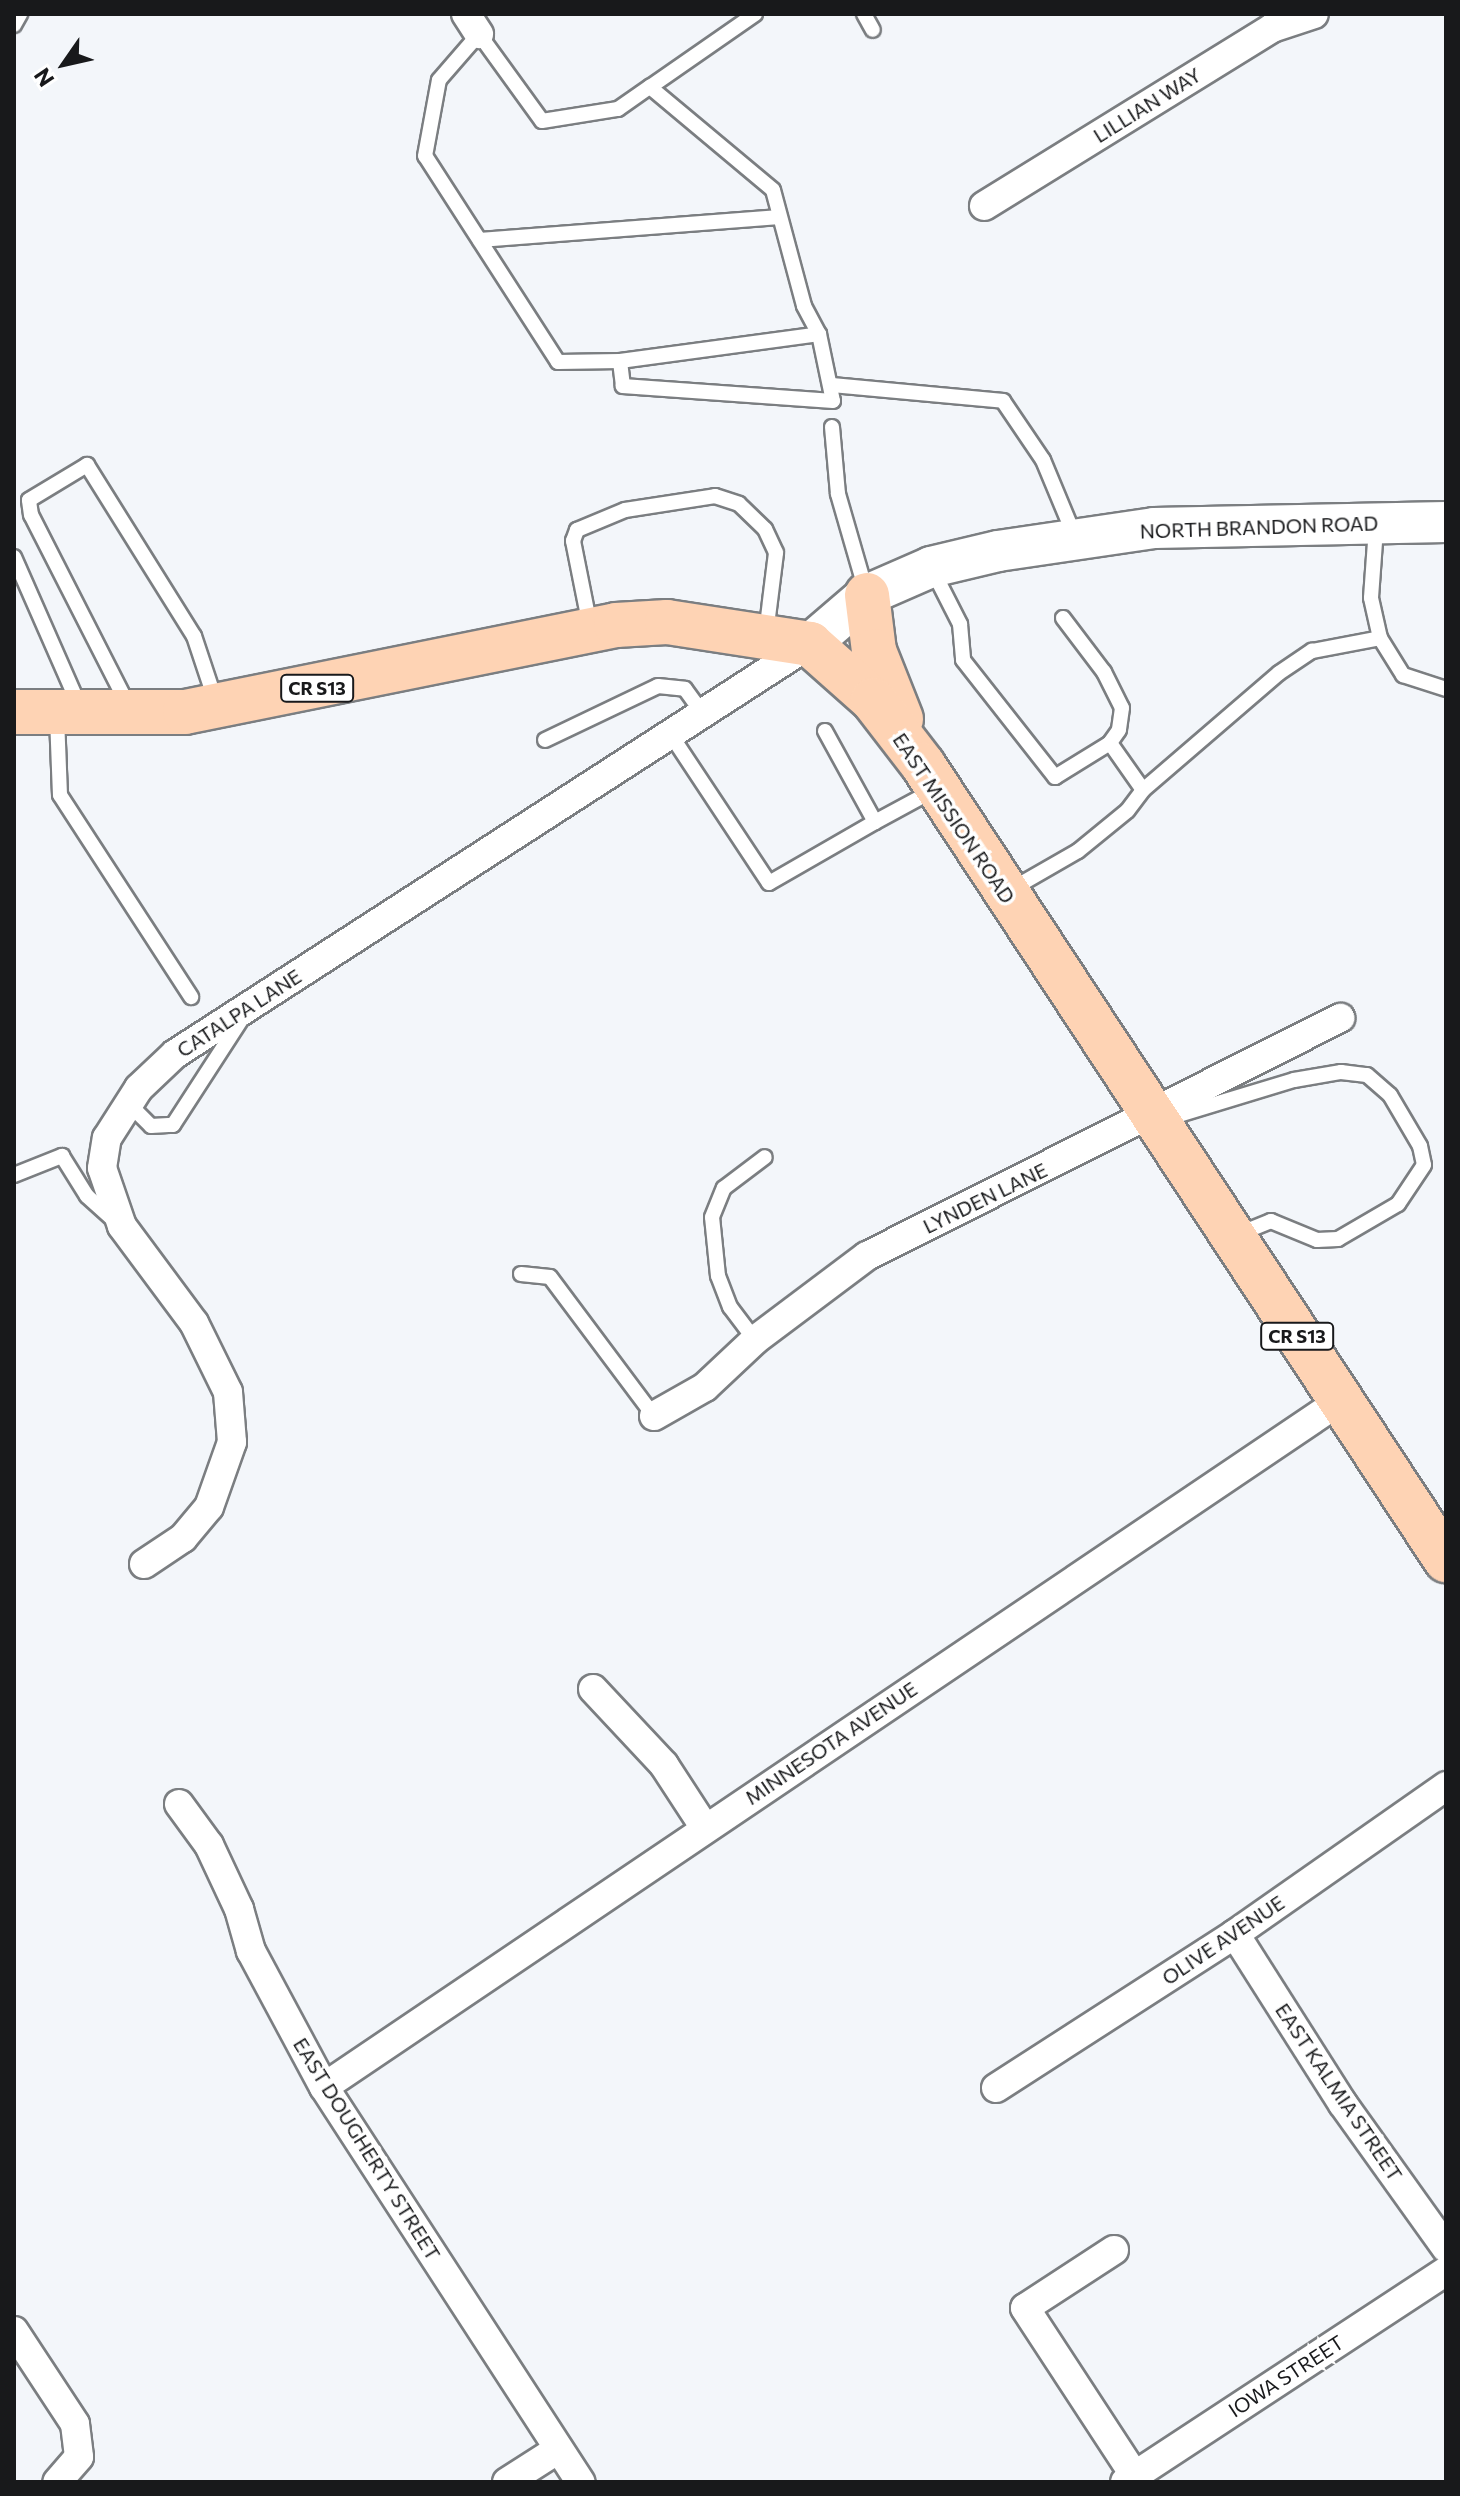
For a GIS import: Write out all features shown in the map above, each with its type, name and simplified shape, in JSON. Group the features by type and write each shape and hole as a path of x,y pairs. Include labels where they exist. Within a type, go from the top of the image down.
{"main road":[{"path":"867,595 874,651 930,776"},
{"name":"EAST MISSION ROAD","path":"14,712 70,716 217,706 590,629 667,622 766,634 810,644 873,700 930,776 1445,1556"}],"street":[{"name":"LILLIAN WAY","path":"984,206 1272,28 1314,14"},
{"name":"NORTH BRANDON ROAD","path":"810,644 867,595 931,567 1076,539 1154,528 1446,522"},
{"name":"CATALPA LANE","path":"144,1564 183,1538 209,1507 232,1442 228,1392 194,1323 122,1226 102,1168 107,1138 129,1104 175,1054 701,711 810,644"},
{"name":"LYNDEN LANE","path":"654,1416 705,1387 755,1340 867,1256 1156,1120 1340,1018"},
{"name":"MINNESOTA AVENUE","path":"324,2087 1340,1401"},
{"path":"593,1689 664,1765 705,1828"},
{"name":"OLIVE AVENUE","path":"996,2088 1235,1934 1446,1786"},
{"name":"EAST DOUGHERTY STREET","path":"179,1804 209,1845 239,1909 251,1951 324,2087 557,2450 581,2482"},
{"name":"EAST KALMIA STREET","path":"1235,1934 1343,2104 1446,2248"},
{"path":"1114,2250 1025,2308 1133,2480"},
{"name":"IOWA STREET","path":"1133,2480 1446,2271"},
{"path":"14,2331 75,2424 79,2457 57,2482"},
{"path":"507,2482 557,2450"}],"lane":[{"path":"14,25 20,14"},
{"path":"755,14 618,109 542,121 472,24 439,80 425,156 558,362 620,361 819,334"},
{"path":"864,14 873,30"},
{"path":"620,361 623,386 833,401 819,334 804,306 773,190 650,87"},
{"path":"480,240 779,217"},
{"path":"832,385 1003,401 1043,460 1076,539"},
{"path":"832,427 838,494 867,595"},
{"path":"132,713 31,515 29,500 87,465 194,636 217,706"},
{"path":"590,629 573,541 577,530 625,510 715,496 739,504 765,529 776,553 776,578 766,634"},
{"path":"1376,523 1371,598 1380,638 1403,675 1446,689"},
{"path":"14,557 70,716 60,795 191,997"},
{"path":"931,567 960,624 963,660 1055,777 1110,743 1119,730 1122,708 1104,672 1063,618"},
{"path":"1005,893 1078,851 1127,811 1143,790 1279,673 1312,651 1380,638"},
{"path":"545,740 658,686 685,689 701,711"},
{"path":"825,731 875,822"},
{"path":"669,732 769,883 875,822 930,776"},
{"path":"1110,743 1143,790"},
{"path":"129,1104 151,1126 173,1125 226,1049 248,1006"},
{"path":"1156,1120 1341,1072 1367,1075 1390,1095 1420,1146 1424,1165 1398,1204 1338,1239 1317,1240 1271,1221 1232,1237"},
{"path":"14,1175 62,1156 100,1211 122,1226"},
{"path":"755,1340 730,1307 711,1240 712,1217 724,1188 765,1157"},
{"path":"521,1274 550,1277 654,1416"}]}
